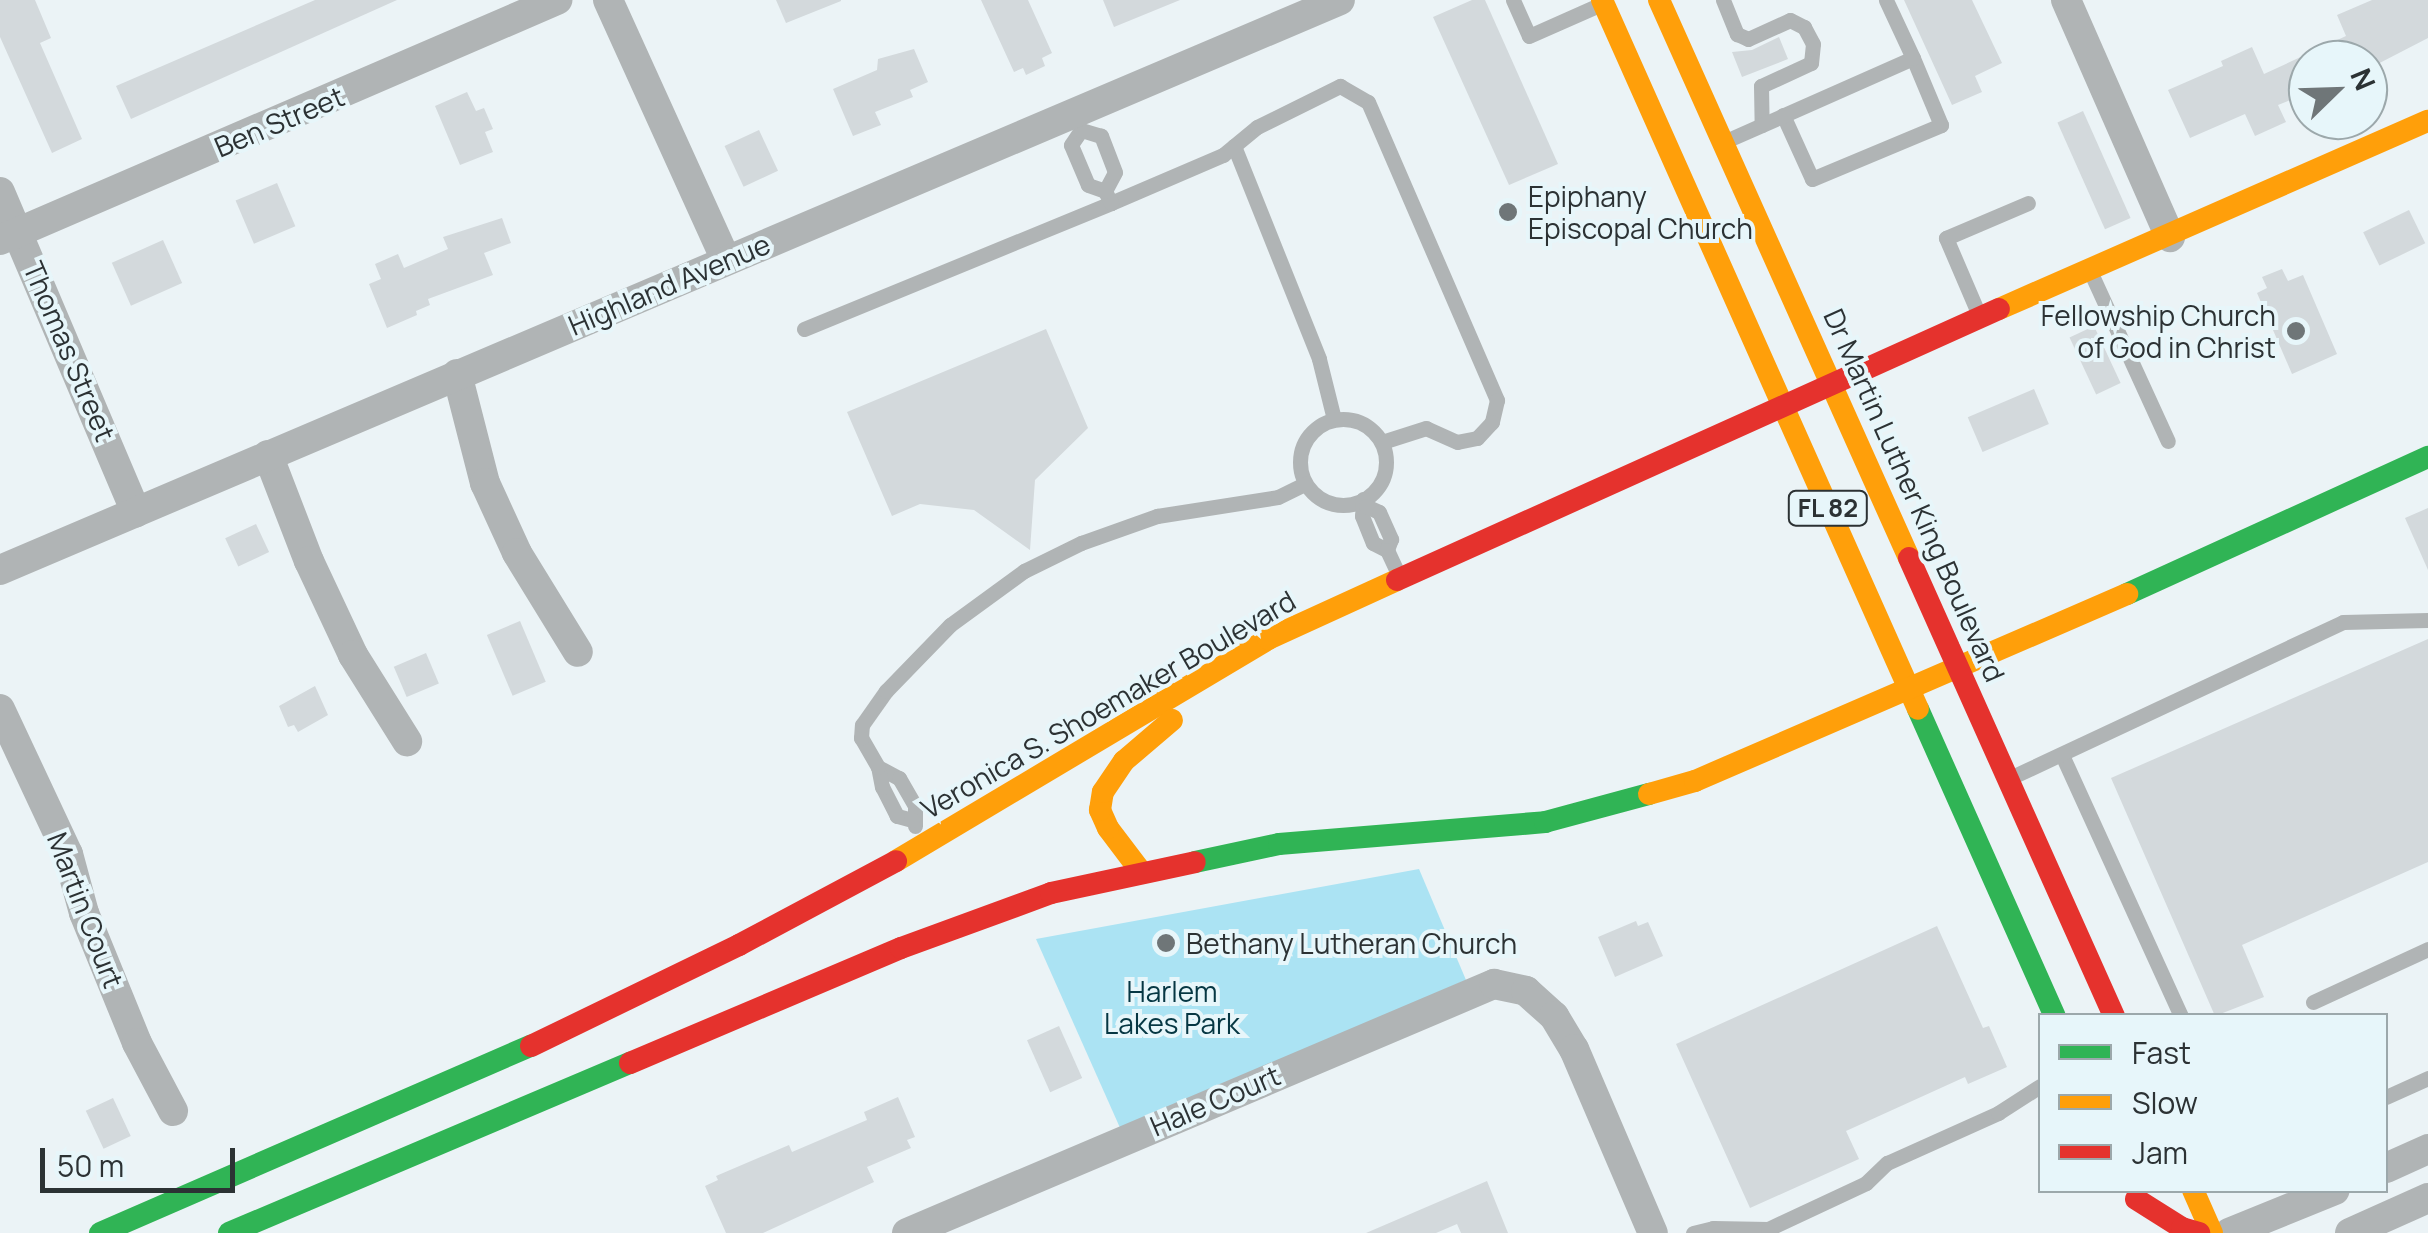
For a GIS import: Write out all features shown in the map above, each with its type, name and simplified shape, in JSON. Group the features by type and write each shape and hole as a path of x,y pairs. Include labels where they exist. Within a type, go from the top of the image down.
{"street":[{"name":"Ben Street","path":"9,236 557,0"},
{"path":"608,0 726,260"},
{"name":"Highland Avenue","path":"0,570 726,260 1078,121 1340,0"},
{"name":"Dr Martin Luther King Boulevard","path":"1659,0 2113,1013"},
{"path":"2066,0 2170,237"},
{"name":"FL 82","path":"1602,2 2054,1013"},
{"name":"Veronica S. Shoemaker Boulevard","path":"100,1233 579,1025 924,846 1268,639 1782,404 2428,121"},
{"name":"Thomas Street","path":"0,192 9,236 136,512"},
{"path":"457,374 485,483 516,553 578,652"},
{"path":"268,455 309,560 353,655 407,741"},
{"path":"229,1233 901,948 1051,892 1280,844 1545,822 1695,782 1960,670 2428,457"},
{"path":"1142,873 1108,828 1100,810 1103,792 1124,761 1268,639"},
{"name":"Martin Court","path":"0,709 68,854 84,913 137,1043 173,1112"},
{"name":"Hale Court","path":"922,1230 1449,1000 1494,984 1526,990 1554,1016 1574,1049 1653,1233"},
{"path":"2388,1167 2428,1149"},
{"path":"2194,1193 2212,1233"},
{"path":"2229,1233 2328,1193"},
{"path":"2134,1194 2152,1233"},
{"path":"2134,1194 2182,1228 2199,1233"},
{"path":"2350,1233 2428,1198"}],"lane":[{"path":"1513,0 1528,36 1564,12 1602,2"},
{"path":"1722,0 1737,34 1748,40 1790,20 1804,27 1813,44 1811,63 1761,86 1762,124"},
{"path":"1784,116 1812,180 1941,124 1886,0"},
{"path":"1724,142 1913,58"},
{"path":"804,330 1234,146 1257,127 1340,86 1368,102 1497,400 1492,422 1477,438 1458,442 1426,428 1382,442"},
{"path":"1078,121 1101,136 1115,172 1108,197 1088,185 1071,145 1078,121"},
{"path":"1234,146 1306,324 1334,419"},
{"path":"1980,319 1946,238 2028,202"},
{"path":"2090,271 2168,441"},
{"path":"1365,503 1385,472 1382,442 1362,422 1334,419 1310,432 1303,444 1300,471 1305,484 1327,502 1365,503 1379,512 1390,539 1387,550 1399,578"},
{"path":"924,846 912,820 898,816 882,788 878,768 860,738 862,726 886,692 950,626 1024,571 1081,543 1157,516 1278,497 1305,484"},
{"path":"2008,779 2343,622 2428,620"},
{"path":"2062,755 2180,1013"},
{"path":"2313,1002 2428,950"},
{"path":"2388,1096 2428,1078"},
{"path":"1693,1233 1713,1228 1768,1229 1866,1182 1887,1163 1998,1112 2038,1087"}],"green space":[{"name":"Harlem Lakes Park","path":"1419,869 1466,980 1121,1130 1036,939"}],"building":[{"path":"0,0 35,0 51,38 40,43 82,139 52,153 0,37"},
{"path":"315,0 397,0 131,119 116,86"},
{"path":"776,0 841,0 841,1 786,23"},
{"path":"981,0 1028,0 1052,53 1042,58 1045,66 1026,75 1023,68 1014,72"},
{"path":"1103,0 1180,0 1114,27"},
{"path":"1472,0 1485,0 1558,164 1509,185 1433,17"},
{"path":"1904,0 1972,0 2002,63 1975,76 1982,92 1952,105"},
{"path":"2372,0 2428,0 2428,38 2388,59 2388,40 2337,40 2346,36 2337,15"},
{"path":"1779,37 1788,59 1742,77 1732,52 1752,50"},
{"path":"2252,47 2264,74 2288,63 2288,101 2278,105 2286,122 2255,136 2245,114 2190,138 2168,90 2223,66 2221,61"},
{"path":"914,49 928,82 910,90 913,97 875,112 881,125 853,136 833,89 877,70 878,59"},
{"path":"467,92 476,111 484,108 493,129 485,132 493,152 460,165 435,106"},
{"path":"2083,111 2131,218 2105,229 2057,122"},
{"path":"759,130 778,171 744,187 725,146"},
{"path":"277,183 295,226 254,244 236,201"},
{"path":"2409,210 2425,243 2379,266 2363,232"},
{"path":"502,218 511,243 484,253 493,275 428,299 430,305 416,311 417,315 387,328 369,284 381,279 375,264 398,254 404,268 448,249 443,237"},
{"path":"163,240 182,283 131,306 112,263"},
{"path":"2282,269 2288,281 2303,275 2337,354 2292,374 2257,293 2267,288 2262,277"},
{"path":"2094,326 2121,383 2096,395 2070,337"},
{"path":"1046,329 1088,428 1035,480 1030,550 974,510 920,504 892,516 847,412"},
{"path":"2034,389 2049,424 1983,452 1968,417"},
{"path":"2428,508 2428,570 2405,518"},
{"path":"256,524 269,552 238,566 225,538"},
{"path":"520,621 546,682 513,696 487,635"},
{"path":"2428,639 2428,862 2242,945 2264,997 2214,1013 2111,778"},
{"path":"426,653 439,683 407,697 394,667"},
{"path":"315,686 328,715 298,732 294,725 288,727 279,706"},
{"path":"1636,921 1638,926 1648,922 1663,956 1615,977 1598,937"},
{"path":"1937,926 1983,1028 1989,1026 2007,1067 1968,1084 1965,1077 1846,1131 1859,1159 1750,1208 1676,1044"},
{"path":"1059,1026 1082,1078 1050,1092 1027,1040"},
{"path":"898,1097 915,1137 907,1140 911,1148 867,1167 874,1182 763,1233 726,1233 705,1186 718,1180 716,1176 789,1145 792,1152 867,1120 864,1112"},
{"path":"113,1098 131,1136 104,1149 86,1111"},
{"path":"1487,1181 1508,1233 1461,1233 1457,1224 1436,1233 1366,1233"}],"traffic: fast":[{"path":"2127,594 2428,457"},
{"path":"1918,709 2054,1013"},
{"path":"1195,862 1279,844 1545,822 1649,794"},
{"path":"100,1233 531,1046"},
{"path":"229,1233 630,1063"}],"traffic: slow":[{"path":"1602,0 1918,709"},
{"path":"1659,0 1909,558"},
{"path":"1999,309 2428,121"},
{"path":"896,861 1268,639 1397,580"},
{"path":"1649,794 1695,781 2127,594"},
{"path":"1142,873 1108,828 1100,810 1103,792 1124,761 1172,720"},
{"path":"2194,1193 2212,1233"}],"traffic: jam":[{"path":"1397,580 1999,309"},
{"path":"1909,558 2113,1013"},
{"path":"531,1046 739,945 896,861"},
{"path":"630,1063 901,948 1051,893 1195,862"},
{"path":"2136,1199 2182,1228 2199,1233"}],"place":[{"name":"Epiphany Episcopal Church","path":"1508,212"},
{"name":"Fellowship Church of God in Christ","path":"2296,331"},
{"name":"Bethany Lutheran Church","path":"1166,943"}]}
